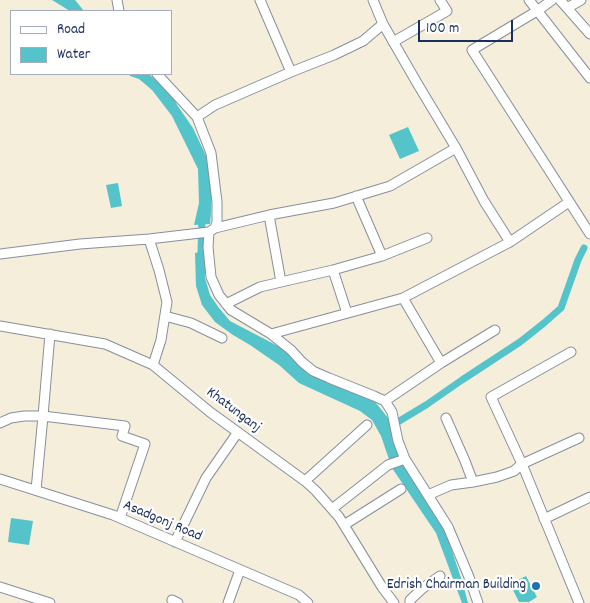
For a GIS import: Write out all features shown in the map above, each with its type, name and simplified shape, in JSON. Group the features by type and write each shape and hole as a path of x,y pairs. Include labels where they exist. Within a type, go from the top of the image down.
{"street":[{"path":"260,0 291,72"},
{"path":"373,0 393,42 510,242"},
{"path":"393,42 447,11 440,0"},
{"path":"530,0 590,78"},
{"path":"552,0 472,50 590,234"},
{"path":"560,0 590,34"},
{"path":"568,8 581,0"},
{"path":"197,117 215,105 363,41 383,24"},
{"path":"158,75 197,117 211,153 217,202 217,222 209,231 208,247 211,277 218,295 232,310 271,334 313,371 384,401 392,412 398,441 405,459 448,527 478,603"},
{"path":"0,254 80,244 186,235 334,202 390,186 456,148"},
{"path":"356,196 382,256"},
{"path":"271,334 403,298 510,242 569,202"},
{"path":"270,215 281,282"},
{"path":"226,304 260,287 333,270 382,256 427,238"},
{"path":"148,239 159,270 167,302 161,340 153,365"},
{"path":"333,270 347,313"},
{"path":"403,298 441,363"},
{"path":"165,316 191,323 222,338"},
{"name":"Khatunganj","path":"0,326 105,344 153,365 210,412 306,481 344,525 394,603"},
{"path":"384,401 495,330"},
{"path":"36,490 50,334"},
{"path":"571,352 491,397 522,464 579,603"},
{"path":"0,423 11,418 43,416 124,426 122,436 145,444 120,518"},
{"path":"446,418 473,482"},
{"path":"306,481 367,425"},
{"path":"175,542 206,478 238,432"},
{"path":"428,495 451,485 496,477 514,471 522,464 579,438"},
{"path":"332,509 388,465 405,459"},
{"name":"Asadgonj Road","path":"0,479 120,518 299,595 308,603"},
{"path":"344,525 401,489"},
{"path":"544,519 590,497"},
{"path":"228,603 240,570"},
{"path":"410,603 410,600 423,588 440,576"},
{"path":"0,587 50,603"}],"water":[{"path":"52,0 75,0 83,10 68,10"},
{"path":"150,75 173,96 193,128 208,160 212,188 210,224 194,225 199,203 198,169 172,116 152,90 139,79 130,76"},
{"path":"408,127 419,151 400,159 389,135"},
{"path":"118,183 122,206 111,208 106,185"},
{"path":"205,251 205,278 210,295 230,321 287,350 304,367 371,397 394,425 393,433 442,521 468,603 462,603 436,533 392,468 381,436 372,420 360,411 299,383 279,365 215,322 202,305 196,286 195,253"},
{"path":"11,518 33,521 29,545 8,542"},
{"path":"526,576 537,597 529,602 519,602 510,584"}],"waterway":[{"path":"201,252 202,217"},
{"path":"391,426 426,405 520,342 561,308 584,248"}],"place":[{"name":"Edrish Chairman Building","path":"536,586"}]}
